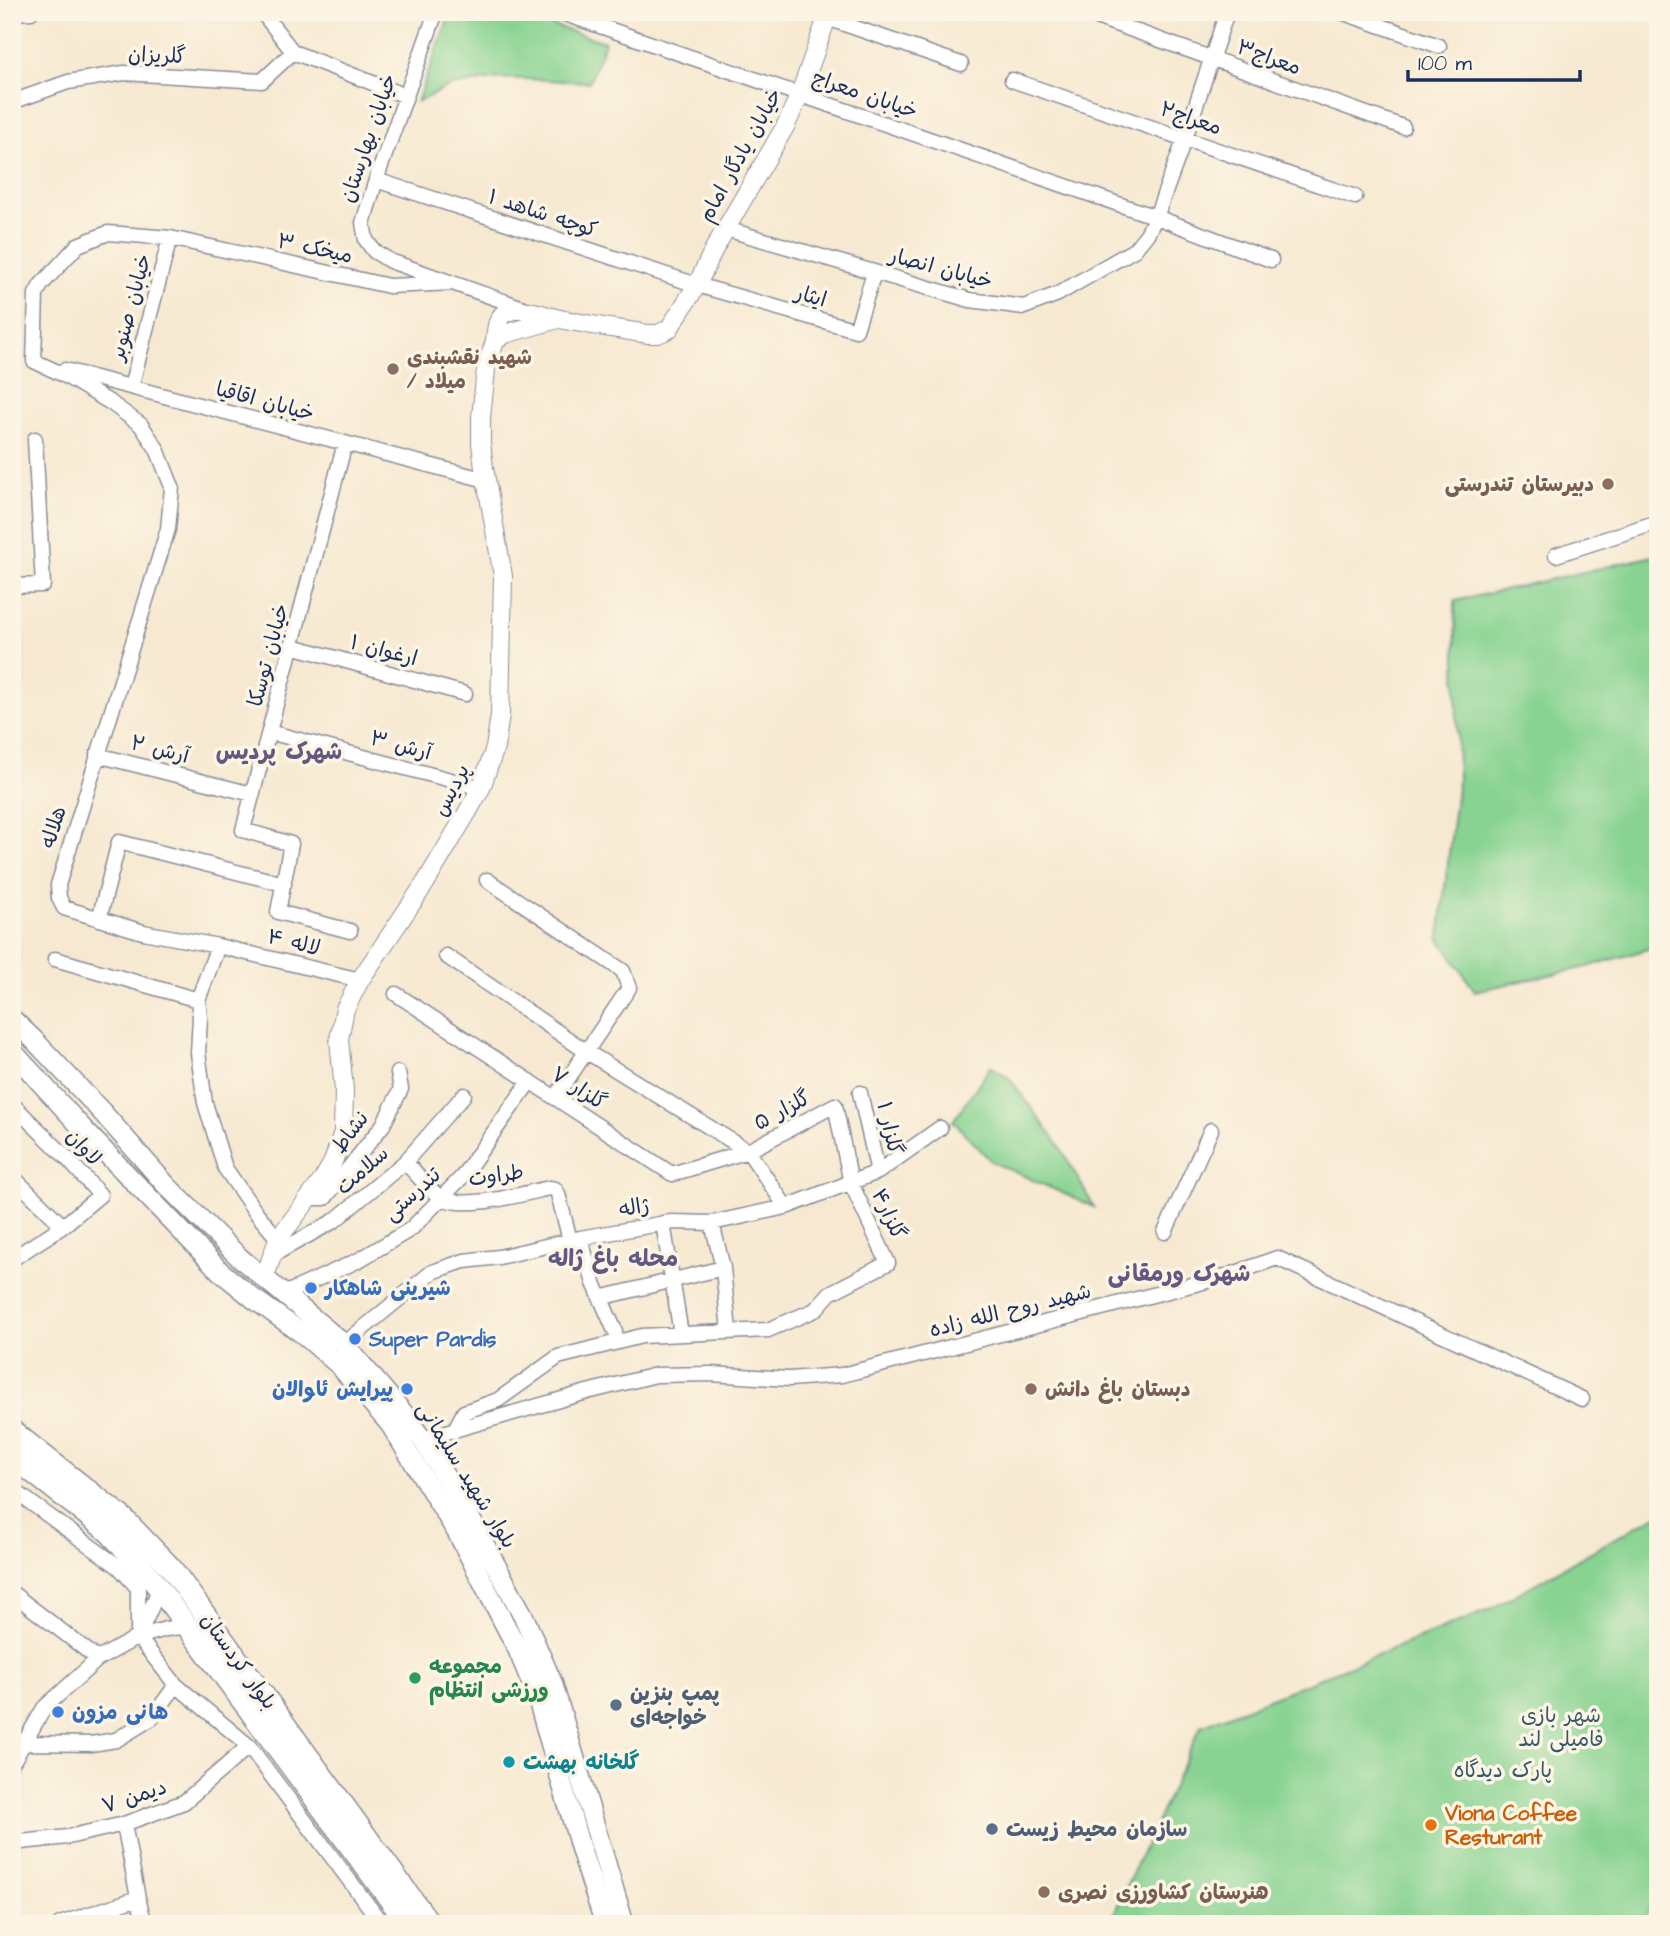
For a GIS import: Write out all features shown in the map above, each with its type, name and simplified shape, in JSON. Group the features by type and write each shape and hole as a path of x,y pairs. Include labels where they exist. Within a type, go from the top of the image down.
{"main road":[{"name":"بلوار شهید سلیمانی","path":"12,1019 102,1112 167,1186 240,1258 344,1344 422,1439 465,1509 523,1615 552,1682 596,1866 605,1924"},
{"name":"بلوار شهید سلیمانی","path":"12,1051 220,1272 303,1334 339,1365 390,1424 457,1532 518,1650 536,1693 596,1866 624,1924"},
{"path":"83,1129 102,1112"},
{"path":"102,1148 119,1133"},
{"name":"بلوار کردستان","path":"12,1432 123,1518 171,1568 430,1924"},
{"name":"بلوار کردستان","path":"12,1455 109,1532 160,1588 408,1924"}],"street":[{"path":"12,13 31,12"},
{"path":"262,12 293,52 406,96"},
{"name":"خیابان بهارستان","path":"436,12 363,223 366,240 374,251 390,261 558,319 658,334 669,329 679,315"},
{"name":"خیابان معراج","path":"559,12 1156,217 1271,260"},
{"path":"809,12 828,15 961,64"},
{"name":"معراج۳","path":"1082,12 1402,127"},
{"name":"خیابان انصار","path":"726,229 970,300 1024,307 1058,294 1133,250 1147,234 1156,217 1185,138 1227,12"},
{"path":"1341,12 1440,46"},
{"name":"خیابان یادگار امام","path":"679,315 786,125 828,15"},
{"name":"گلریزان","path":"12,102 68,82 124,73 262,80 293,52"},
{"name":"معراج۲","path":"1012,80 1355,197"},
{"name":"کوچه شاهد ۱","path":"376,180 697,285"},
{"name":"میخک ۳","path":"34,362 36,294 41,285 78,245 108,233 170,238 389,286 453,283"},
{"name":"خیابان صنوبر","path":"131,387 170,238"},
{"name":"ایثار","path":"697,285 856,330 874,273"},
{"name":"پردیس","path":"264,1279 275,1247 311,1198 333,1162 342,1132 344,1090 339,1039 345,1009 360,980 426,882 481,788 495,748 500,715 503,576 486,480 481,418 486,369 502,316 508,311 534,312"},
{"path":"495,341 514,330 558,319"},
{"name":"خیابان اقاقیا","path":"34,362 486,480"},
{"name":"هلاله","path":"34,362 64,375 111,402 141,425 157,449 172,487 168,529 58,885 59,898 64,908 99,919 143,932 218,946"},
{"path":"12,586 43,585 35,439"},
{"name":"خیابان توسکا","path":"284,884 291,844 243,830 345,443"},
{"path":"1556,555 1658,522"},
{"name":"ارغوان ۱","path":"292,646 465,694"},
{"name":"آرش ۳","path":"269,732 481,788"},
{"name":"آرش ۲","path":"97,755 252,794"},
{"path":"99,919 118,842 284,884 278,912 350,931"},
{"path":"487,880 623,971 629,988 555,1098"},
{"path":"218,946 198,1000 198,1053 205,1103 225,1168 275,1247"},
{"name":"لاله ۴","path":"218,946 360,980"},
{"path":"446,956 587,1052 748,1151 786,1207"},
{"path":"55,959 198,1000"},
{"name":"گلزار ۷","path":"396,994 672,1174 748,1151"},
{"name":"نشاط","path":"311,1198 325,1198 383,1125 401,1089 398,1073"},
{"name":"تندرستی","path":"284,1294 359,1260 411,1229 462,1177 530,1081"},
{"name":"گلزار ۱","path":"860,1093 878,1172"},
{"name":"سلامت","path":"275,1247 334,1222 405,1162 464,1095"},
{"name":"لاوان","path":"12,1104 100,1195 63,1226"},
{"name":"گلزار ۵","path":"748,1151 835,1105"},
{"name":"گلزار۴","path":"729,1332 768,1330 816,1310 830,1293 888,1263 851,1183 835,1105"},
{"name":"ژاله","path":"344,1344 432,1272 464,1261 575,1239 663,1223 712,1223 786,1207 878,1172 940,1128"},
{"path":"1166,1232 1211,1130"},
{"name":"طراوت","path":"405,1162 442,1198 468,1203 552,1188 558,1194 575,1239"},
{"path":"12,1176 63,1226 14,1255"},
{"path":"663,1223 681,1334"},
{"path":"454,1431 464,1412 498,1400 558,1356 642,1336 729,1332 723,1268 712,1223"},
{"path":"575,1239 615,1331"},
{"name":"شهید روح الله زاده","path":"422,1439 656,1375 711,1374 789,1379 842,1375 1230,1275 1278,1258 1582,1399"},
{"path":"600,1298 723,1268"},
{"path":"12,1489 119,1567 138,1588 138,1637 176,1685 249,1746 382,1924"},
{"path":"138,1637 160,1588"},
{"path":"12,1593 98,1659"},
{"path":"12,1763 44,1708 98,1659 138,1637 188,1626"},
{"path":"24,1743 91,1744 116,1740 152,1718 176,1685"},
{"name":"دیمن ۷","path":"12,1843 68,1837 124,1825 184,1802 249,1746"},
{"path":"124,1825 145,1924"},
{"path":"60,1924 138,1898"}],"green space":[{"path":"451,12 510,12 605,42 589,82 502,78 450,86 417,102"},
{"path":"1658,555 1658,946 1587,967 1475,991 1439,938 1458,779 1455,601"},
{"path":"991,1066 1009,1078 1059,1145 1094,1207 992,1162 953,1121"},
{"name":"پارک دیدگاه","path":"1658,1514 1658,1890 1642,1924 1109,1924 1201,1726 1489,1610"}],"place":[{"name":"شهید نقشبندی / میلاد","path":"393,369"},
{"name":"دبیرستان تندرستی","path":"1608,484"},
{"name":"شیرینی شاهکار","path":"311,1288"},
{"name":"Super Pardis","path":"355,1339"},
{"name":"پیرایش ئاوالان","path":"407,1389"},
{"name":"دبستان باغ دانش","path":"1031,1389"},
{"name":"مجموعه ورزشی انتظام","path":"415,1678"},
{"name":"پمپ بنزین خواجه‌ای","path":"616,1705"},
{"name":"هانی مزون","path":"58,1712"},
{"name":"گلخانه بهشت","path":"509,1762"},
{"name":"Viona Coffee Resturant","path":"1431,1825"},
{"name":"سازمان محیط زیست","path":"992,1829"},
{"name":"هنرستان کشاورزی نصری","path":"1044,1892"}],"district":[{"name":"شهرک پردیس","path":"279,751"},
{"name":"محله باغ ژاله","path":"613,1258"},
{"name":"شهرک ورمقانی","path":"1179,1273"}],"park label":[{"name":"شهر بازی فامیلی لند","path":"1561,1727"}]}
